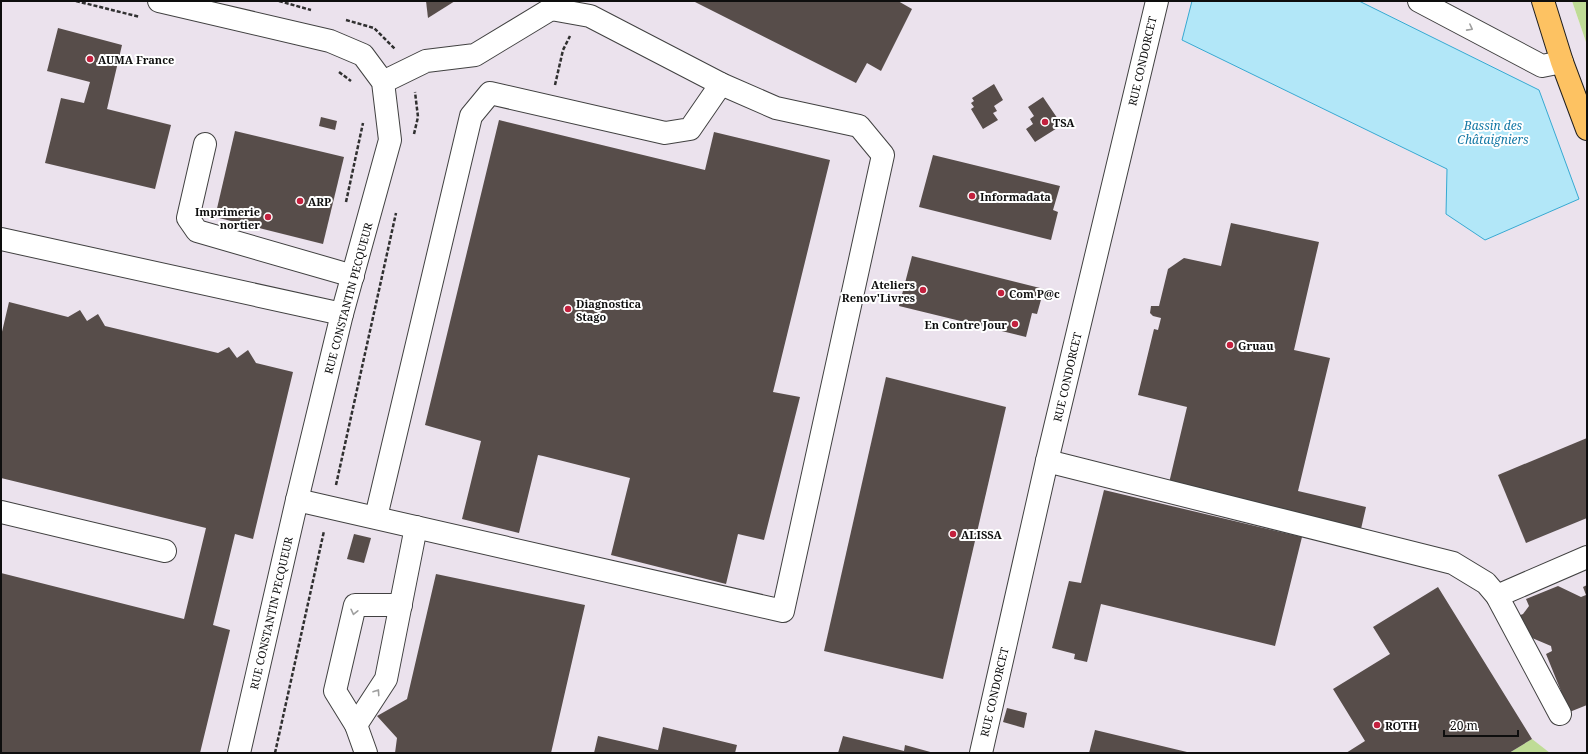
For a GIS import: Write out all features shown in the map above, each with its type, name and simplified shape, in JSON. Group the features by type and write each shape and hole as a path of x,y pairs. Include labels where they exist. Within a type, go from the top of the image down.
{"main road":[{"path":"1543,1 1562,62 1587,129"}],"street":[{"path":"159,1 330,41 362,55 383,82 426,61 475,55 551,9 590,16 721,84 776,108 859,126 883,155 783,611 297,500"},
{"name":"RUE CONDORCET","path":"981,753 1047,461 1157,1"},
{"path":"1436,4 1542,66 1562,62"},
{"name":"RUE CONSTANTIN PECQUEUR","path":"238,753 342,314 390,140 383,82"},
{"path":"376,517 471,116 490,93 665,133 690,129 721,84"},
{"path":"206,144 188,218 197,231 353,276"},
{"path":"1,239 342,314"},
{"path":"1047,461 1453,563 1486,583 1497,596 1560,714"},
{"path":"1,512 165,551"},
{"path":"356,725 386,679 416,527"},
{"path":"1497,596 1587,557"},
{"path":"366,753 356,725 336,691 356,605 401,605"}],"path":[{"path":"550,106 563,50 580,14"}],"shaded area":[{"path":"1,1 1572,1 1587,45 1587,753 1,753"}],"green space":[{"path":"1572,1 1587,1 1587,45"},
{"path":"1532,739 1550,753 1509,753"}],"water":[{"name":"Bassin des Châtaigniers","path":"1192,1 1359,1 1539,90 1579,199 1485,240 1446,214 1447,169 1182,40"}],"building":[{"path":"426,1 455,1 428,18"},
{"path":"693,1 898,1 912,9 881,71 867,63 856,83"},
{"path":"58,28 122,45 107,109 171,125 155,189 45,163 61,98 84,103 90,82 47,71"},
{"path":"994,84 1003,100 994,106 997,111 993,113 998,120 983,129 971,109 974,107 971,103 974,101 972,98"},
{"path":"1043,97 1062,125 1035,142 1026,129 1033,124 1030,119 1034,116 1028,107"},
{"path":"321,117 337,121 335,130 319,126"},
{"path":"499,120 705,170 714,132 830,160 773,392 800,397 764,540 738,534 726,584 611,555 630,478 543,456 538,455 519,533 462,519 481,441 425,425"},
{"path":"235,131 344,157 323,244 215,217"},
{"path":"933,155 1060,186 1053,210 1058,212 1051,240 919,207"},
{"path":"1231,223 1319,242 1294,350 1330,358 1298,491 1366,507 1361,529 1169,483 1187,407 1138,395 1154,329 1158,330 1161,318 1153,316 1150,313 1151,306 1159,306 1168,269 1184,258 1221,266"},
{"path":"912,256 1044,289 1037,314 1032,313 1026,337 899,306"},
{"path":"9,302 68,317 80,310 87,321 98,314 105,326 218,353 229,347 237,358 248,350 256,363 293,372 253,539 235,534 213,625 230,630 200,753 1,753 1,573 184,619 206,528 1,478 1,336"},
{"path":"886,377 1006,407 943,679 824,651"},
{"path":"1587,438 1587,518 1526,543 1498,475"},
{"path":"1104,490 1302,537 1275,646 1101,604 1087,662 1074,659 1075,654 1052,648 1069,581 1081,583"},
{"path":"354,534 371,538 364,563 347,559"},
{"path":"436,574 585,605 551,753 395,753 397,738 377,716 407,699"},
{"path":"1587,585 1587,705 1567,713 1559,692 1561,691 1546,654 1552,651 1551,646 1525,635 1518,616 1523,614 1529,606 1526,599 1558,586 1581,597 1586,595 1583,587"},
{"path":"1438,587 1532,739 1509,753 1346,753 1365,741 1333,689 1390,654 1373,627"},
{"path":"1007,708 1027,713 1024,728 1003,722"},
{"path":"663,727 737,745 735,753 594,753 598,736 658,750"},
{"path":"1095,730 1187,752 1187,753 1089,753"},
{"path":"843,736 904,751 905,745 934,753 838,753"}],"place":[{"name":"AUMA France","path":"90,59"},
{"name":"TSA","path":"1045,122"},
{"name":"Informadata","path":"972,196"},
{"name":"ARP","path":"300,201"},
{"name":"Imprimerie nortier","path":"268,217"},
{"name":"Ateliers Renov'Livres","path":"923,290"},
{"name":"Com P@c","path":"1001,293"},
{"name":"Diagnostica Stago","path":"568,309"},
{"name":"En Contre Jour","path":"1015,324"},
{"name":"Gruau","path":"1230,345"},
{"name":"ALISSA","path":"953,534"},
{"name":"ROTH","path":"1377,725"}]}
